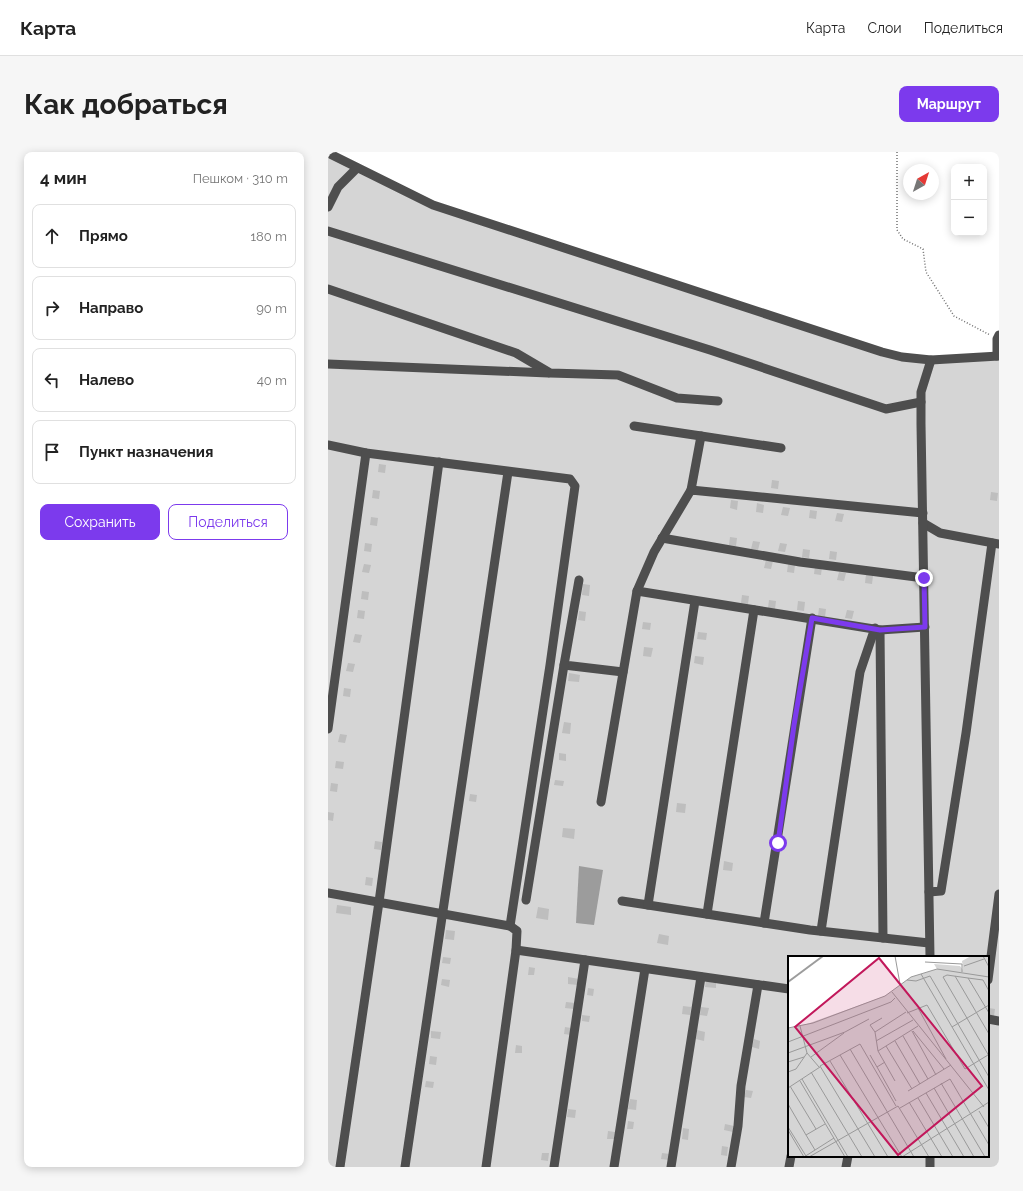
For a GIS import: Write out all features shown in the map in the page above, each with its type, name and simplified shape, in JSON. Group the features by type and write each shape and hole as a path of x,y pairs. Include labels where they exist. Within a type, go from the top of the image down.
{"street":[{"path":"328,153 433,205 882,352 931,360 998,356 998,337"},
{"path":"328,207 338,187 357,168"},
{"path":"328,231 710,350 886,409 921,402"},
{"path":"328,289 516,353 550,373"},
{"path":"930,956 921,402 922,392 931,360"},
{"path":"328,364 618,375 677,398 718,402"},
{"path":"634,426 781,448"},
{"path":"601,802 637,591 654,552 691,490 700,436"},
{"path":"328,445 366,453 570,479 575,486 550,664 510,926"},
{"path":"328,729 366,453"},
{"path":"340,1167 379,902 439,462"},
{"path":"405,1167 508,472"},
{"path":"691,490 922,513"},
{"path":"923,523 940,533 995,544 942,891 929,892"},
{"path":"662,538 800,562 924,578"},
{"path":"526,900 579,580"},
{"path":"637,591 878,629 925,627"},
{"path":"648,905 695,601"},
{"path":"707,914 754,610"},
{"path":"764,923 812,618"},
{"path":"821,931 860,672 878,629"},
{"path":"878,629 883,938"},
{"path":"564,665 623,672"},
{"path":"328,893 510,926 517,931 516,950 486,1167"},
{"path":"989,972 999,894"},
{"path":"622,901 821,931 929,943"},
{"path":"516,950 788,989"},
{"path":"554,1167 585,960"},
{"path":"614,1167 645,968"},
{"path":"671,1167 702,976"},
{"path":"731,1167 738,1126 741,1086 758,985"},
{"path":"989,1019 999,1021"},
{"path":"789,1167 791,1157"},
{"path":"846,1167 848,1157"}],"path":[{"path":"897,152 897,230 903,239 923,249 926,272 954,316 998,337"}],"shaded area":[{"path":"328,153 397,189 902,357 999,356 999,1167 328,1167"},
{"path":"579,866 603,870 594,925 576,923"}],"building":[{"path":"379,464 386,465 385,473 378,472"},
{"path":"772,480 779,481 778,489 771,488"},
{"path":"373,490 380,491 379,499 372,498"},
{"path":"991,492 998,493 997,501 990,500"},
{"path":"731,500 738,501 737,510 730,508"},
{"path":"757,503 764,505 763,513 756,512"},
{"path":"783,507 790,508 788,516 781,515"},
{"path":"810,510 817,511 816,519 809,518"},
{"path":"837,513 844,514 842,522 835,521"},
{"path":"371,517 378,518 377,526 370,525"},
{"path":"730,537 737,538 736,546 729,545"},
{"path":"753,541 760,542 758,550 751,549"},
{"path":"365,543 372,544 371,552 364,551"},
{"path":"780,543 787,544 785,552 778,551"},
{"path":"803,549 810,550 809,558 802,557"},
{"path":"830,551 837,552 836,560 829,559"},
{"path":"766,560 773,561 771,569 764,568"},
{"path":"364,564 371,565 369,573 362,572"},
{"path":"788,564 795,565 794,573 787,572"},
{"path":"815,566 822,567 821,575 814,574"},
{"path":"839,572 846,573 844,581 837,580"},
{"path":"866,574 873,576 872,584 865,583"},
{"path":"583,584 590,585 589,596 582,595"},
{"path":"362,591 369,592 368,600 361,599"},
{"path":"742,595 749,596 748,604 741,603"},
{"path":"769,600 776,601 775,609 768,608"},
{"path":"798,601 805,602 804,611 797,610"},
{"path":"819,608 826,609 825,617 818,616"},
{"path":"358,610 365,611 364,619 357,618"},
{"path":"847,610 854,611 852,619 845,618"},
{"path":"579,611 586,612 585,621 578,620"},
{"path":"643,622 651,623 650,630 642,629"},
{"path":"698,632 707,633 706,640 697,639"},
{"path":"355,634 362,635 360,643 353,642"},
{"path":"644,647 653,648 651,657 643,656"},
{"path":"695,656 704,657 703,665 694,663"},
{"path":"348,663 355,664 353,672 346,671"},
{"path":"569,673 580,675 579,682 568,681"},
{"path":"344,688 351,689 350,697 343,696"},
{"path":"564,722 571,723 570,734 562,733"},
{"path":"340,734 347,735 345,743 338,742"},
{"path":"559,753 566,754 566,761 559,760"},
{"path":"336,761 344,762 343,769 335,768"},
{"path":"555,780 564,781 563,786 554,785"},
{"path":"331,783 338,784 337,792 330,791"},
{"path":"470,794 477,795 476,802 469,801"},
{"path":"677,803 686,804 685,813 676,812"},
{"path":"328,812 334,813 333,821 328,820"},
{"path":"563,828 575,829 574,839 562,837"},
{"path":"375,841 382,842 381,850 374,849"},
{"path":"724,861 733,863 732,871 723,870"},
{"path":"366,877 373,878 372,886 365,885"},
{"path":"337,905 351,907 351,915 336,913"},
{"path":"538,907 549,909 548,920 536,918"},
{"path":"446,930 455,931 454,940 445,939"},
{"path":"659,934 669,936 668,945 657,943"},
{"path":"443,957 451,958 450,964 442,963"},
{"path":"529,967 535,968 534,975 528,975"},
{"path":"568,977 579,979 578,985 568,984"},
{"path":"442,979 450,980 449,987 441,985"},
{"path":"706,981 716,983 716,988 705,987"},
{"path":"588,988 594,989 593,996 587,995"},
{"path":"566,1002 575,1003 574,1009 565,1008"},
{"path":"683,1006 691,1007 690,1015 682,1014"},
{"path":"701,1007 709,1008 707,1016 700,1015"},
{"path":"989,1008 995,1009 994,1016 989,1015"},
{"path":"582,1015 590,1016 589,1022 582,1021"},
{"path":"565,1027 571,1028 571,1035 564,1034"},
{"path":"697,1030 705,1032 704,1041 696,1039"},
{"path":"431,1031 441,1032 440,1039 431,1038"},
{"path":"754,1039 760,1041 759,1049 752,1047"},
{"path":"516,1045 522,1046 522,1053 515,1053"},
{"path":"430,1056 437,1057 436,1065 429,1064"},
{"path":"426,1081 434,1082 433,1088 425,1087"},
{"path":"746,1090 753,1091 751,1098 744,1097"},
{"path":"630,1099 637,1100 636,1110 628,1109"},
{"path":"568,1109 576,1110 575,1118 567,1117"},
{"path":"628,1121 634,1122 633,1129 627,1129"},
{"path":"725,1124 734,1126 733,1132 724,1130"},
{"path":"683,1128 689,1129 688,1140 682,1139"},
{"path":"608,1131 615,1132 614,1139 607,1139"},
{"path":"722,1146 728,1147 727,1156 721,1155"},
{"path":"542,1153 549,1153 548,1161 541,1160"},
{"path":"662,1153 670,1154 669,1160 661,1159"}],"route":[{"path":"778,843 794,725 812,618 880,630 925,627 924,578"}]}
